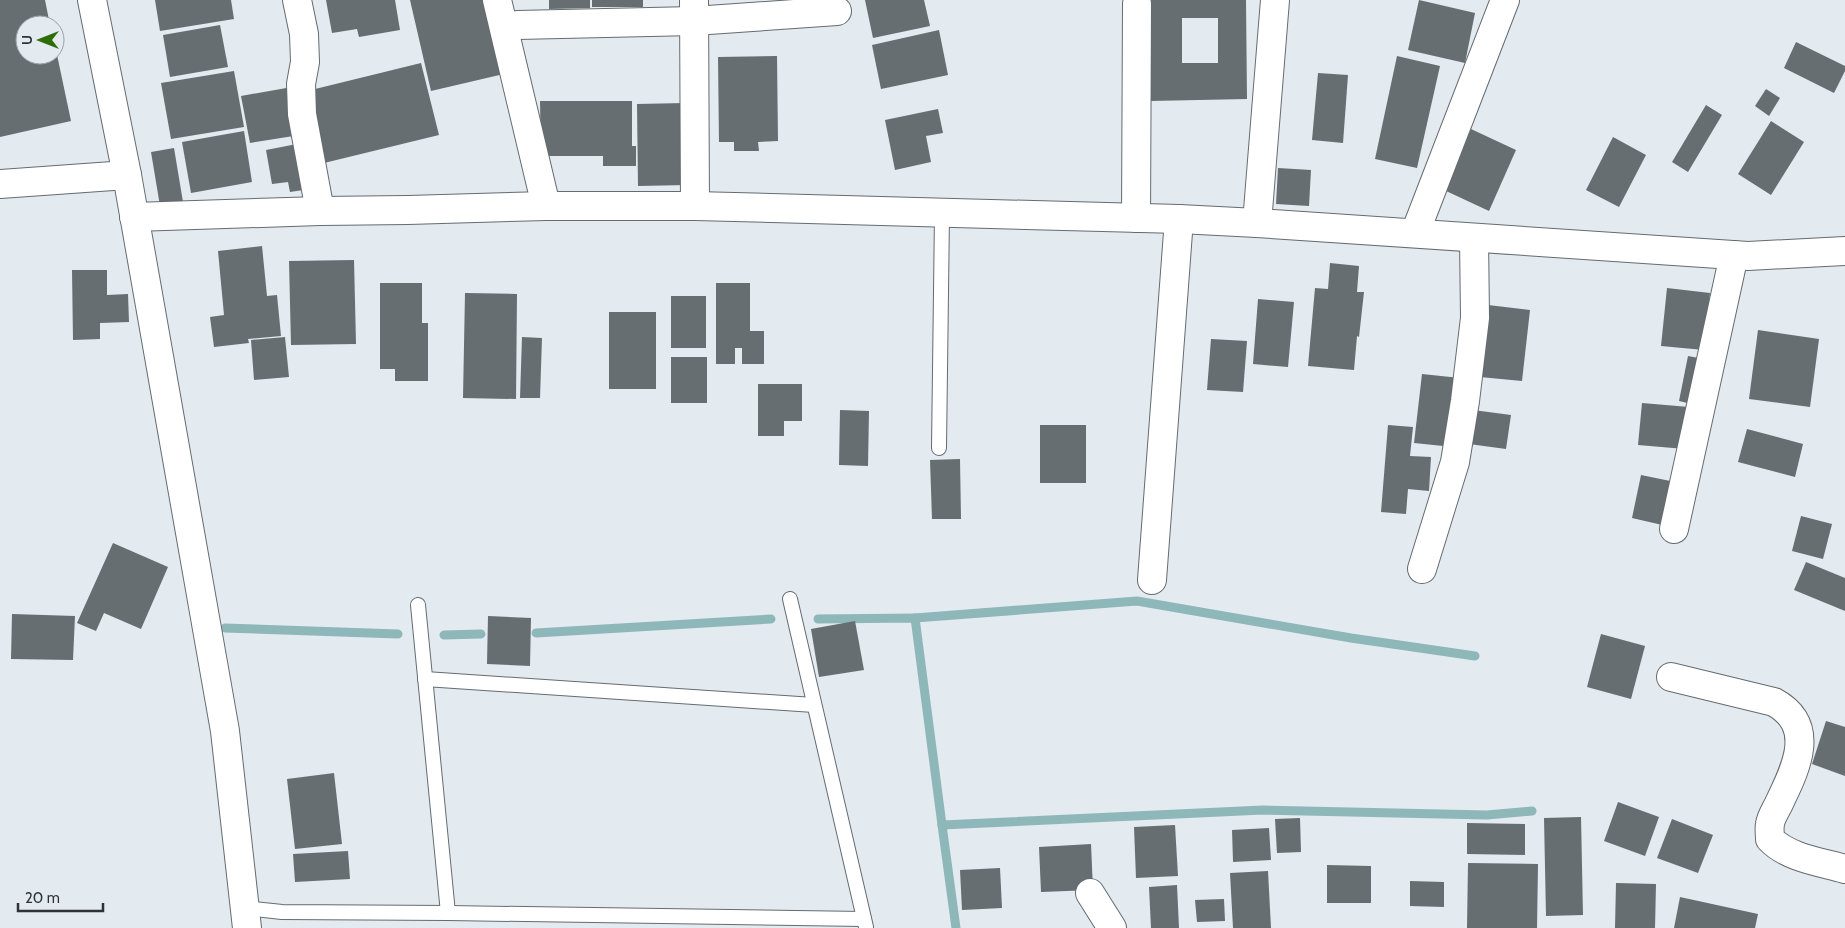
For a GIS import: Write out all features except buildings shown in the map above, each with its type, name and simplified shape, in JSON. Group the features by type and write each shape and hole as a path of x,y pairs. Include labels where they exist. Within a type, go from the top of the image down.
{"street":[{"path":"92,0 127,176 225,730 246,918"},
{"path":"297,0 304,34 305,62 301,84 304,134 320,211"},
{"path":"497,0 546,206"},
{"path":"1258,223 1275,0"},
{"path":"1414,233 1505,0"},
{"path":"1136,218 1137,4"},
{"path":"694,10 695,206"},
{"path":"516,25 694,10 837,11"},
{"path":"0,184 127,176"},
{"path":"134,217 546,206 695,206 1179,219 1748,256 1845,251"},
{"path":"1152,580 1179,219"},
{"path":"1422,569 1455,462 1462,418 1475,318 1474,238"},
{"path":"1674,529 1734,255"},
{"path":"1671,677 1774,702 1786,708 1798,725 1800,752 1770,823 1770,839 1776,845 1794,854 1845,869"},
{"path":"1090,893 1112,928"}],"lane":[{"path":"939,448 942,214"},
{"path":"246,918 282,912 448,913 697,922 865,923 790,599"},
{"path":"418,605 448,913"},
{"path":"425,679 814,705"}],"waterway":[{"path":"915,618 1137,601 1351,638 1475,656"},
{"path":"818,619 915,618 942,825 1263,810 1487,815 1532,811"},
{"path":"536,633 771,619"},
{"path":"225,628 398,634"},
{"path":"444,635 481,634"},
{"path":"942,825 956,928"}]}
